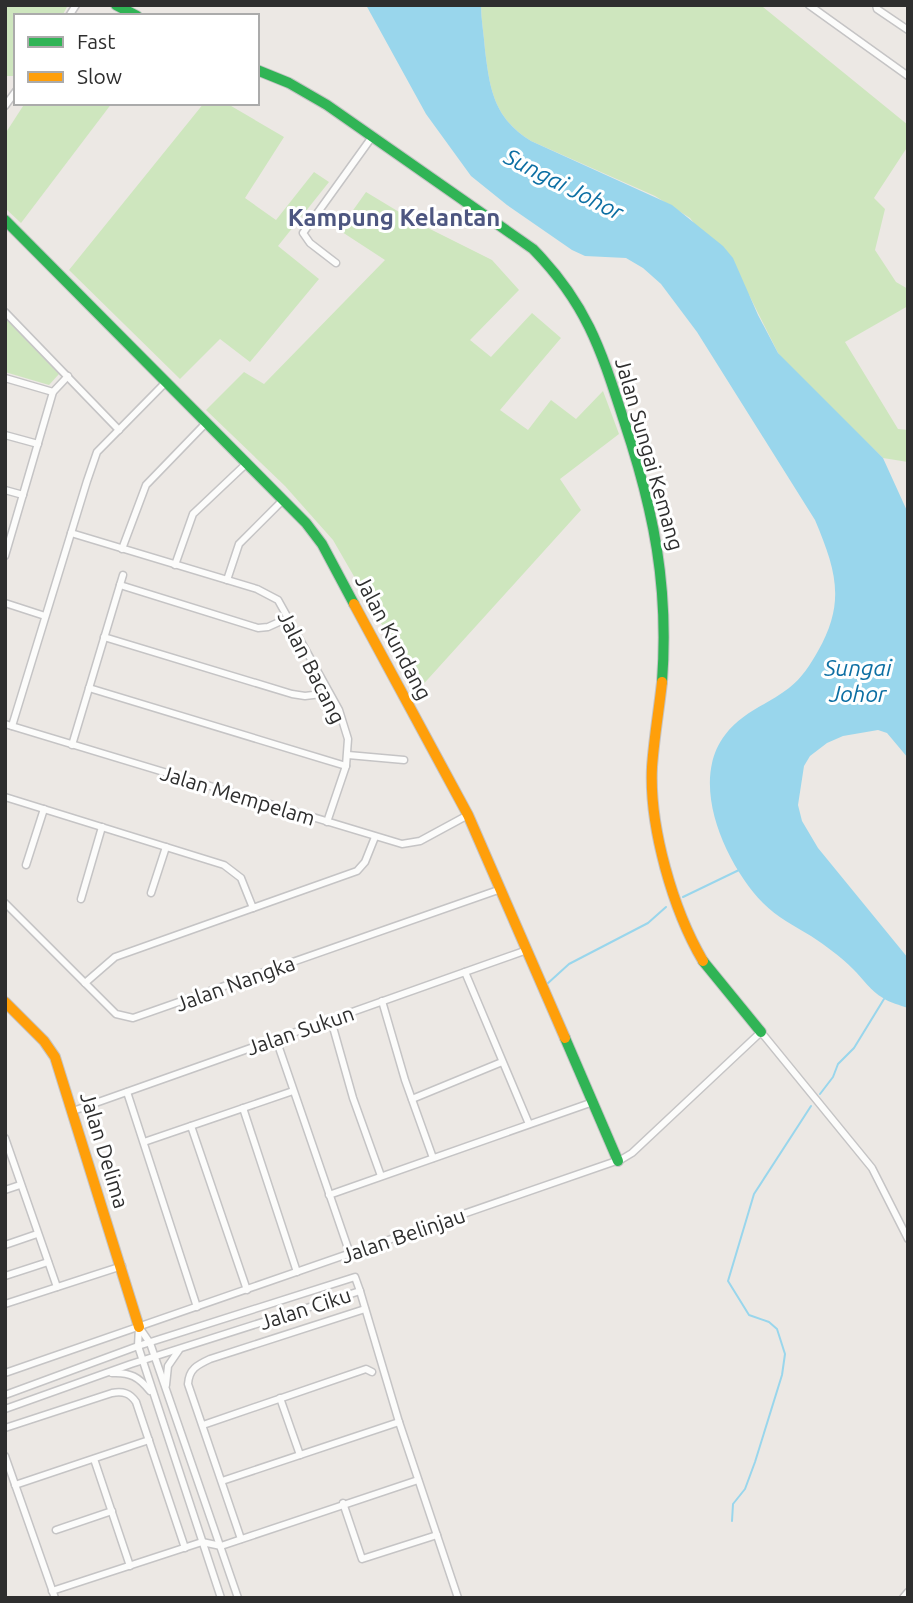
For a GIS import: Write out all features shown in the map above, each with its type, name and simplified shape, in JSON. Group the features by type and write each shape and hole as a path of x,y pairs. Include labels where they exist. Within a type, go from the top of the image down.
{"street":[{"path":"809,5 908,76"},
{"path":"876,5 877,9 908,30"},
{"name":"Jalan Sungai Kemang","path":"259,72 289,83 327,105 533,249 552,268 574,298 597,338 632,446 660,547 664,652 652,786 661,845 681,917 690,938 703,961 761,1032"},
{"path":"336,263 310,243 303,233 372,137"},
{"name":"Jalan Kundang","path":"5,220 247,463 322,544 468,815 618,1161"},
{"path":"5,313 119,430"},
{"path":"5,556 52,392 68,376"},
{"path":"5,378 52,392"},
{"path":"9,725 97,453 166,383"},
{"path":"122,549 142,491 206,423"},
{"path":"5,435 37,444"},
{"path":"175,565 192,514 247,463"},
{"path":"5,490 23,495"},
{"path":"227,580 239,544 283,500"},
{"name":"Jalan Bacang","path":"71,533 257,589 278,600 339,710 348,739 346,766 327,822"},
{"path":"72,745 123,575"},
{"path":"120,585 258,628 268,627 288,618"},
{"path":"5,603 45,616"},
{"path":"104,637 292,694 305,696 329,693"},
{"path":"89,688 346,766"},
{"name":"Jalan Mempelam","path":"9,725 402,844 420,841 468,815"},
{"path":"348,755 404,760"},
{"path":"5,797 224,865 241,878 253,908"},
{"path":"26,865 44,809"},
{"path":"81,899 102,827"},
{"path":"85,983 115,957 356,871 365,862 375,837"},
{"path":"151,893 166,847"},
{"name":"Jalan Nangka","path":"5,903 116,1014 124,1018 134,1018 501,889"},
{"name":"Jalan Sukun","path":"73,1111 527,950"},
{"path":"465,972 528,1124"},
{"name":"Jalan Delima","path":"5,1002 51,1049 122,1266 139,1327 138,1346 221,1598"},
{"path":"382,1002 433,1158"},
{"path":"331,1020 381,1176"},
{"path":"761,1032 872,1168 908,1239"},
{"name":"Jalan Belinjau","path":"5,1373 618,1161 632,1153 761,1032"},
{"path":"276,1039 350,1254"},
{"path":"412,1099 502,1062"},
{"path":"127,1091 197,1307"},
{"path":"144,1142 293,1091"},
{"path":"329,1195 593,1102"},
{"path":"243,1108 297,1272"},
{"path":"191,1126 247,1290"},
{"path":"5,1138 57,1287"},
{"path":"5,1190 20,1185"},
{"path":"5,1245 37,1234"},
{"path":"5,1276 48,1262"},
{"path":"5,1304 122,1266"},
{"name":"Jalan Ciku","path":"5,1395 138,1346 355,1277 360,1291 155,1356 5,1409"},
{"path":"360,1291 399,1422 458,1598"},
{"path":"241,1539 188,1384 189,1375 195,1365 365,1309"},
{"name":"Jalan Delima","path":"139,1327 155,1356 237,1598"},
{"path":"166,1389 168,1366 180,1348"},
{"path":"203,1425 366,1368 372,1371"},
{"path":"106,1373 125,1372 134,1376 143,1381 154,1395"},
{"path":"5,1428 112,1393 123,1392 136,1402 185,1548"},
{"path":"280,1398 300,1455"},
{"path":"222,1481 399,1422"},
{"path":"15,1485 149,1440"},
{"path":"5,1456 53,1594 202,1542 221,1546 418,1480"},
{"path":"94,1459 130,1566"},
{"path":"343,1503 360,1556 364,1559 437,1535"},
{"path":"56,1530 112,1511"},
{"path":"903,1598 908,1592"}],"green space":[{"path":"5,5 68,5 63,14 14,14 14,76 5,76"},
{"path":"481,5 764,5 763,7 908,125 908,146 874,198 885,209 875,250 896,282 908,289 908,306 845,342 898,429 908,430 908,462 883,458 791,369 778,353 749,295 690,218 655,196 531,141 509,123 496,102 489,78"},
{"path":"24,105 110,105 21,223 5,208 5,134"},
{"path":"202,105 229,105 284,137 245,198 276,220 314,172 329,182 278,246 319,279 250,362 220,339 180,379 69,270"},
{"path":"366,192 414,221 492,260 519,290 470,340 491,357 532,313 561,338 500,410 528,430 551,400 576,419 603,391 619,434 560,479 581,510 419,689 333,540 285,486 206,410 244,372 264,384 385,260 339,230"},
{"path":"5,318 59,374 49,385 5,372"}],"water":[{"name":"Sungai Johor","path":"366,5 481,5 489,78 496,102 509,123 531,141 672,205 723,246 733,258 778,353 883,458 908,513 908,758 887,733 878,730 843,736 827,743 810,756 804,766 798,805 802,821 818,848 908,958 908,1008 879,995 838,955 763,903 749,887 725,846 711,799 710,776 714,754 725,735 739,720 798,680 827,633 835,601 835,586 833,571 815,520 697,332 661,284 643,268 626,258 585,256 572,250 507,205 471,176 426,114"}],"waterway":[{"path":"683,897 739,870"},
{"path":"547,984 569,964 648,923 666,907"},
{"path":"820,1094 833,1077 838,1064 854,1048 884,999"},
{"path":"732,1521 733,1504 745,1489 755,1462 782,1375 785,1354 777,1329 769,1322 749,1315 728,1281 754,1194 811,1106"}],"traffic: fast":[{"path":"116,5 133,14"},
{"path":"259,71 289,83 327,105 533,249 567,289 590,329 608,372 644,486 661,581 664,647 662,682"},
{"path":"5,220 306,523 322,544 354,604"},
{"path":"703,961 761,1032"},
{"path":"565,1038 618,1161"}],"traffic: slow":[{"path":"354,604 468,815 565,1038"},
{"path":"662,682 652,767 654,815 673,893 703,961"},
{"path":"5,1002 44,1041 55,1057 139,1327"}],"district":[{"name":"Kampung Kelantan","path":"394,217"}]}
